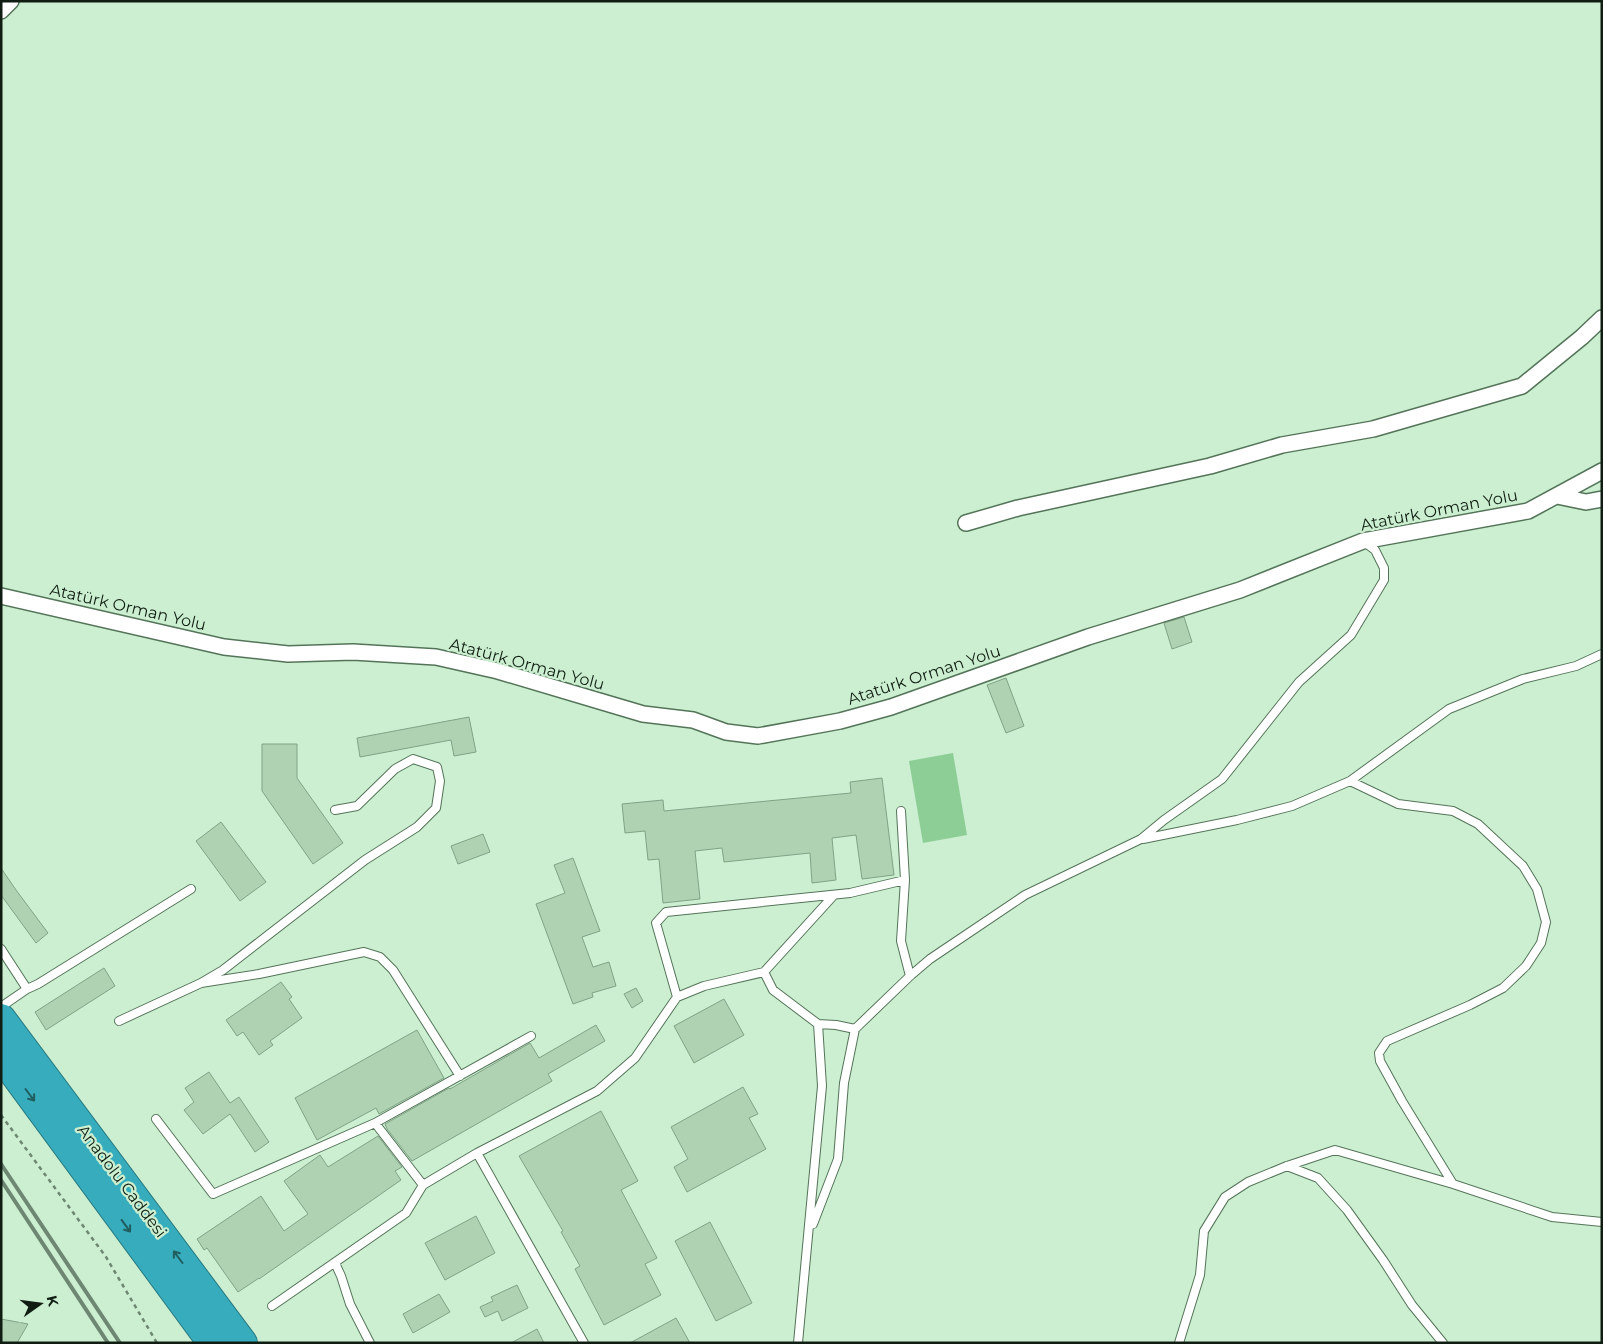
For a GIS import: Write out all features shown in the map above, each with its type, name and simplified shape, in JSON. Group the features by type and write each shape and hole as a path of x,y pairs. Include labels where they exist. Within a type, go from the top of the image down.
{"highway":[{"name":"Anadolu Caddesi","path":"1,1018 208,1296 247,1341"},
{"name":"Anadolu Caddesi","path":"1,1056 212,1343"}],"street":[{"path":"1,11 12,1"},
{"path":"966,523 1018,508 1210,466 1282,445 1373,429 1522,386 1582,337 1602,318"},
{"name":"Atatürk Orman Yolu","path":"1,596 224,647 288,654 353,652 436,657 498,671 643,714 693,720 726,732 758,736 840,721 891,707 1088,637 1240,590 1363,541 1528,511 1602,471"},
{"path":"1557,496 1586,502 1602,499"}],"lane":[{"path":"809,1233 838,1159 844,1082 855,1029 930,959 1025,895 1141,839 1222,778 1299,682 1351,635 1384,580 1384,568 1381,562 1374,550 1363,541"},
{"path":"1141,839 1237,820 1292,806 1350,781 1449,709 1523,679 1576,666 1602,654"},
{"path":"119,1021 201,983 224,970 365,860 417,827 436,808 440,781 437,767 413,759 395,769 357,806 335,810"},
{"path":"1350,781 1398,804 1453,811 1478,824 1524,866 1537,889 1546,922 1541,943 1526,966 1503,988 1470,1005 1388,1041 1380,1053 1380,1061 1402,1101 1453,1184"},
{"path":"901,811 905,880 901,941 910,976"},
{"path":"677,997 656,923 666,912 850,893 905,880"},
{"path":"1,1007 191,889"},
{"path":"272,1306 406,1213 423,1185 477,1153 597,1091 635,1058 677,997 704,986 764,972 834,895"},
{"path":"1,949 28,989"},
{"path":"201,983 259,974 364,952 380,957 393,970 460,1076"},
{"path":"764,972 773,990 818,1024 855,1029"},
{"path":"798,1343 822,1086 818,1024"},
{"path":"156,1119 213,1194 375,1124 531,1036"},
{"path":"375,1124 423,1185"},
{"path":"1179,1343 1200,1275 1204,1231 1225,1197 1248,1182 1287,1166 1335,1150 1453,1184 1552,1216 1602,1222"},
{"path":"477,1153 584,1343"},
{"path":"1287,1166 1318,1178 1347,1210 1412,1305 1443,1343"},
{"path":"335,1263 350,1304 370,1343"}],"path":[{"path":"1,1115 106,1257 157,1343"}],"green space":[{"path":"953,753 967,835 923,843 909,761"}],"building":[{"path":"1184,617 1192,642 1172,649 1164,623"},
{"path":"1006,678 1024,726 1006,733 987,685"},
{"path":"469,717 476,752 454,756 451,740 360,757 357,738"},
{"path":"262,744 297,744 297,778 343,843 313,864 262,791"},
{"path":"882,778 894,875 862,879 856,835 832,838 836,880 812,883 810,853 724,862 722,848 695,851 700,899 663,903 659,859 648,860 645,831 625,833 622,804 663,800 664,811 851,793 850,782"},
{"path":"221,822 266,882 240,901 196,841"},
{"path":"483,834 490,852 458,864 451,846"},
{"path":"573,858 600,931 582,937 593,967 609,962 616,986 592,993 593,997 573,1004 536,904 565,893 554,865"},
{"path":"1,868 48,933 36,943 1,895"},
{"path":"104,968 115,986 46,1030 35,1012"},
{"path":"281,982 292,997 289,999 302,1018 270,1041 273,1045 259,1055 243,1032 237,1036 226,1020"},
{"path":"636,988 643,1001 632,1008 624,994"},
{"path":"724,999 744,1035 694,1063 674,1026"},
{"path":"596,1025 605,1041 548,1074 552,1081 412,1161 387,1129 385,1124 530,1043 539,1058"},
{"path":"417,1030 444,1078 379,1114 376,1108 317,1140 295,1098"},
{"path":"209,1072 230,1103 239,1097 269,1142 255,1152 230,1114 203,1134 184,1110 194,1102 185,1088"},
{"path":"743,1087 758,1114 749,1118 766,1149 687,1192 674,1167 688,1159 671,1127"},
{"path":"601,1111 638,1181 621,1190 657,1258 645,1264 661,1295 604,1325 575,1269 580,1266 561,1232 563,1231 519,1156"},
{"path":"378,1136 402,1167 395,1171 401,1180 238,1292 207,1248 204,1250 197,1239 261,1196 284,1231 308,1214 284,1181 320,1155 328,1167"},
{"path":"476,1216 495,1253 445,1280 425,1243"},
{"path":"710,1222 752,1303 716,1321 675,1241"},
{"path":"517,1285 528,1308 502,1321 498,1311 485,1317 480,1307 493,1301 491,1297"},
{"path":"439,1294 450,1312 413,1333 403,1314"},
{"path":"676,1318 690,1343 630,1343"},
{"path":"1,1319 28,1324 17,1343 1,1343"},
{"path":"537,1329 544,1343 511,1343"}],"railway":[{"path":"1,1164 120,1343"},
{"path":"1,1180 108,1343"}]}
